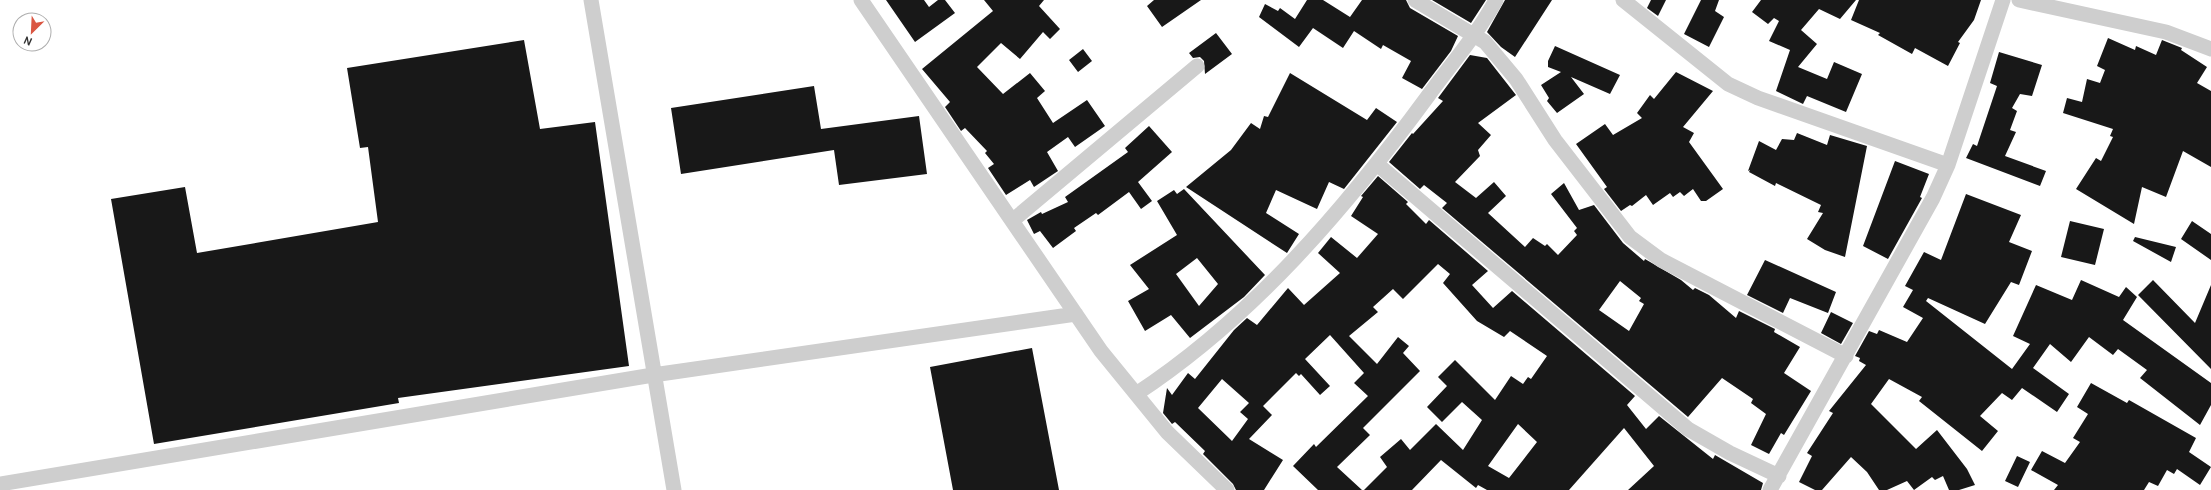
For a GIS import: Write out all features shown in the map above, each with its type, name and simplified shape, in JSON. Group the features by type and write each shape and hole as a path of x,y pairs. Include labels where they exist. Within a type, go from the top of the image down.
{"street":[{"path":"591,0 653,375 674,490"},
{"path":"861,0 1101,351 1167,432 1227,490"},
{"path":"1415,0 1485,42 1494,50 1516,79 1555,140 1630,237 1661,260 1846,356"},
{"path":"1136,394 1176,366 1282,272 1336,215 1377,164 1474,36 1496,0"},
{"path":"1622,0 1728,84 1758,98 1948,165"},
{"path":"1770,490 1934,198 1948,165 2003,0"},
{"path":"2019,0 2166,32 2211,49"},
{"path":"1012,221 1197,66"},
{"path":"1377,164 1422,200 1494,265 1586,340 1688,429 1730,453 1779,476"},
{"path":"0,484 653,375 1076,314"}],"building":[{"path":"886,0 924,0 929,7 938,0 945,0 955,13 915,42"},
{"path":"984,0 1044,0 1039,6 1060,29 1050,39 1043,32 1020,59 1001,43 977,67 1003,94 1030,73 1045,91 1037,98 1053,123 1087,100 1105,126 1075,147 1068,137 1047,152 1058,171 1034,187 1030,180 1006,195 988,168 994,164 985,153 987,151 965,128 961,131 945,107 950,102 922,69 993,11"},
{"path":"1154,0 1201,0 1162,27 1147,6"},
{"path":"1307,0 1323,0 1350,17 1362,0 1406,0 1410,8 1458,36 1451,51 1422,89 1402,78 1411,61 1383,45 1381,49 1354,31 1343,48 1313,28 1299,47 1259,17 1265,4 1278,11 1280,8 1295,19"},
{"path":"1432,0 1486,0 1471,23"},
{"path":"1505,0 1552,0 1515,57 1501,47 1487,32"},
{"path":"1651,0 1666,0 1658,16 1647,8"},
{"path":"1701,0 1719,0 1715,11 1724,17 1709,47 1684,34"},
{"path":"1761,0 1856,0 1840,19 1819,9 1801,30 1817,44 1798,67 1827,79 1834,62 1862,74 1846,112 1807,96 1803,104 1776,91 1790,50 1769,41 1779,21 1774,18 1768,24 1752,12"},
{"path":"1859,0 1981,0 1974,20 1958,42 1960,43 1948,66 1915,48 1912,54 1878,35 1880,33 1851,20"},
{"path":"1216,33 1232,54 1205,74 1204,61 1200,57 1193,58 1189,53"},
{"path":"2108,38 2135,50 2136,46 2156,55 2162,40 2182,48 2181,50 2207,67 2197,83 2211,91 2211,167 2183,151 2166,197 2142,187 2134,224 2076,189 2096,158 2101,161 2113,137 2110,136 2113,129 2063,113 2067,98 2082,102 2087,79 2100,83 2105,70 2097,66"},
{"path":"524,40 540,129 595,122 629,366 398,398 399,403 154,444 111,199 185,187 197,253 378,222 368,147 360,148 347,68"},
{"path":"1555,46 1620,75 1610,94 1571,77 1584,94 1557,113 1547,101 1549,98 1541,85 1561,72 1548,67 1548,61"},
{"path":"1083,49 1092,61 1078,72 1069,60"},
{"path":"1999,52 2042,65 2032,96 2020,94 2012,108 2017,111 2010,130 2016,132 2005,156 2046,171 2040,186 1966,158 1973,144 1977,146 1997,86 1990,83"},
{"path":"1470,55 1487,58 1516,95 1478,123 1491,135 1478,150 1480,156 1455,182 1476,198 1494,182 1506,196 1488,213 1525,247 1533,238 1545,246 1547,244 1558,255 1577,235 1574,231 1577,228 1551,194 1564,183 1579,210 1594,205 1623,243 1644,261 1645,259 1681,280 1693,290 1695,288 1709,295 1736,318 1739,311 1775,329 1774,332 1800,347 1784,373 1811,391 1784,435 1781,433 1769,454 1751,445 1766,414 1751,403 1753,399 1722,378 1688,417 1442,208 1447,203 1424,185 1420,189 1389,162 1412,133 1413,134 1443,101 1438,98","holes":["1620,281 1641,298 1639,301 1644,304 1629,331 1599,310"]},
{"path":"1676,72 1713,91 1683,127 1694,133 1689,142 1723,189 1706,201 1701,201 1693,189 1684,196 1680,192 1673,197 1670,193 1653,205 1646,195 1632,206 1630,205 1621,211 1604,189 1607,187 1576,144 1605,124 1613,135 1642,118 1637,113 1650,95 1654,99"},
{"path":"1290,73 1367,120 1376,108 1397,122 1344,189 1329,182 1317,209 1276,190 1266,213 1299,234 1287,253 1186,187 1231,150 1251,123 1260,129 1264,116 1268,117"},
{"path":"814,86 821,129 919,116 927,174 839,185 834,150 681,174 671,108"},
{"path":"1149,126 1172,152 1138,182 1152,201 1141,209 1129,192 1098,215 1096,213 1074,228 1076,231 1053,248 1040,231 1034,234 1027,220 1041,212 1042,214 1068,202 1065,197 1128,152 1125,148"},
{"path":"1797,133 1827,145 1830,135 1867,146 1845,257 1825,250 1807,239 1823,213 1818,212 1821,205 1776,183 1775,186 1749,172 1750,170 1748,171 1759,141 1776,150 1782,139 1794,140"},
{"path":"1895,161 1929,174 1920,197 1922,198 1888,259 1863,246"},
{"path":"1378,176 1408,202 1406,204 1426,224 1429,220 1488,271 1472,285 1493,308 1512,291 1635,396 1627,405 1646,429 1659,416 1713,459 1715,455 1763,483 1761,490 1628,490 1654,466 1624,428 1569,490 1487,490 1478,485 1476,488 1441,460 1412,490 1364,490 1387,467 1380,457 1401,439 1410,450 1436,424 1463,450 1482,420 1462,402 1442,422 1427,407 1447,386 1438,377 1455,360 1495,400 1511,376 1523,384 1528,377 1531,379 1547,356 1510,331 1504,337 1477,321 1443,283 1450,274 1438,264 1403,299 1393,289 1373,307 1378,312 1349,336 1377,364 1398,337 1409,346 1403,353 1420,371 1363,428 1370,435 1337,467 1362,490 1318,490 1293,466 1314,444 1316,447 1368,396 1354,383 1364,373 1330,335 1305,359 1330,386 1320,395 1301,374 1299,376 1296,373 1263,406 1272,415 1249,439 1283,460 1264,490 1236,490 1233,484 1203,454 1205,451 1175,422 1172,424 1163,413 1167,388 1172,395 1188,373 1195,379 1234,330 1247,318 1257,325 1288,288 1304,305 1340,273 1318,253 1331,237 1357,258 1378,234 1351,216 1363,197 1361,196","holes":["1222,379 1249,403 1240,412 1248,419 1232,441 1198,408","1518,424 1537,442 1509,478 1488,466"]},
{"path":"1184,189 1265,275 1244,297 1190,338 1171,315 1145,331 1128,301 1149,289 1130,265 1177,235 1157,201 1174,190 1177,194","holes":["1197,258 1218,284 1199,306 1176,274"]},
{"path":"1966,194 2021,215 2009,242 2032,251 2019,285 2011,282 1985,324 1928,298 1926,301 2012,369 2030,344 2013,336 2036,285 2072,300 2081,280 2119,297 2126,287 2137,297 2123,320 2211,383 2211,405 2200,425 2140,378 2147,370 2118,349 2113,355 2089,337 2071,362 2050,344 2033,368 2069,394 2057,412 2022,388 2012,400 2002,393 1980,416 1998,431 1982,451 1919,401 1922,397 1889,379 1871,404 1916,449 1937,430 1967,469 1975,485 1959,490 1949,490 1943,476 1935,480 1932,477 1914,490 1907,481 1887,490 1879,490 1867,472 1851,457 1822,490 1815,490 1799,482 1812,456 1807,453 1833,413 1829,411 1866,365 1859,361 1860,358 1855,356 1869,331 1877,334 1879,330 1907,342 1923,318 1903,307 1913,290 1905,286 1924,252 1941,260"},
{"path":"2070,221 2104,229 2095,265 2061,257"},
{"path":"2192,221 2211,234 2211,260 2181,239"},
{"path":"2135,237 2176,247 2171,262 2133,241"},
{"path":"1765,260 1836,292 1828,313 1790,298 1783,313 1747,295"},
{"path":"2153,280 2195,323 2211,285 2211,369 2138,295"},
{"path":"1831,312 1853,323 1841,344 1821,333"},
{"path":"1032,348 1059,490 953,490 930,367"},
{"path":"2091,383 2127,403 2129,400 2196,438 2189,452 2211,467 2200,485 2177,469 2174,474 2167,470 2158,486 2149,482 2144,490 2054,490 2058,485 2031,470 2042,451 2065,463 2080,442 2073,438 2088,414 2077,407"},
{"path":"2017,456 2030,462 2018,487 2005,481"}]}
